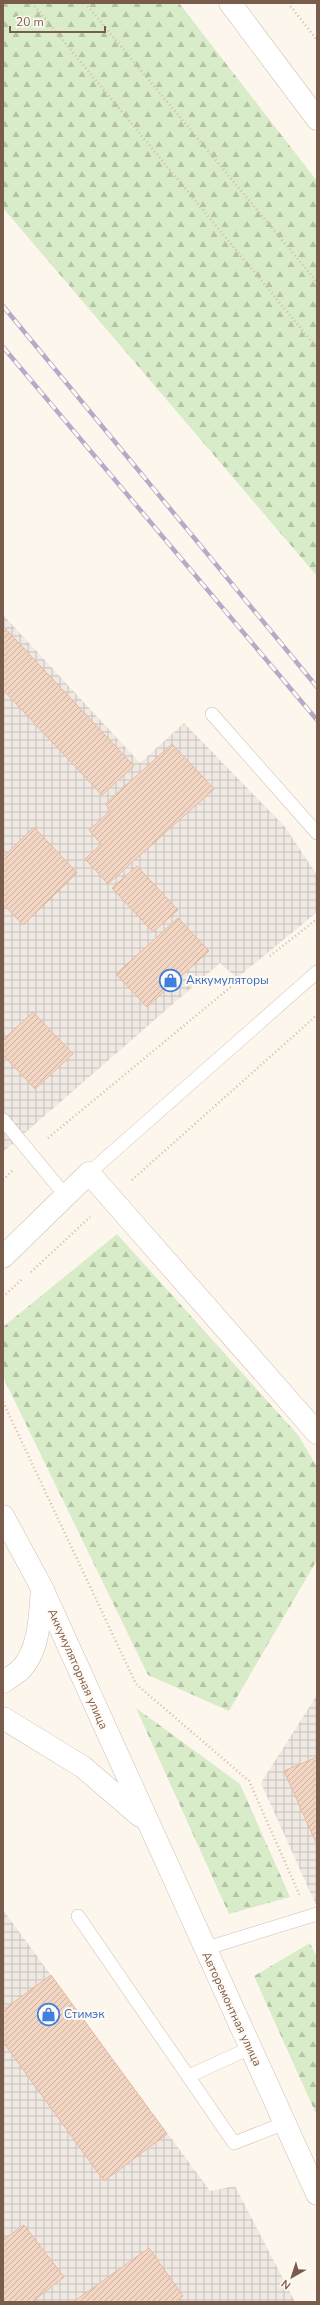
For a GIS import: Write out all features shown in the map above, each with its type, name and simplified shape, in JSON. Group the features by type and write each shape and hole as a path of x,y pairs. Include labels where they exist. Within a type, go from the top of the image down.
{"street":[{"path":"230,3 317,119"},
{"path":"3,1257 89,1173 317,1433"},
{"name":"Аккумуляторная улица","path":"3,1516 42,1588 148,1824"},
{"path":"3,1682 19,1671 31,1653 38,1628 42,1588"},
{"path":"3,1718 47,1743 83,1767 117,1794 148,1824"},
{"name":"Авторемонтная улица","path":"148,1824 317,2194"}],"lane":[{"path":"212,714 317,833"},
{"path":"89,1173 317,972"},
{"path":"3,1120 65,1195"},
{"path":"78,1916 234,2143 285,2123"},
{"path":"204,1949 313,1916"},
{"path":"189,2076 250,2048"}],"path":[{"path":"32,3 317,348"},
{"path":"85,3 317,282"},
{"path":"288,3 317,40"},
{"path":"270,956 317,919"},
{"path":"44,1141 244,976"},
{"path":"130,1181 317,1015"},
{"path":"3,1180 14,1169"},
{"path":"3,1297 91,1217"},
{"path":"3,1402 136,1684 249,1781 313,1916"}],"shaded area":[{"path":"3,615 140,763 184,723 285,827 317,875 317,912 237,978 220,963 3,1152"},
{"path":"317,1695 317,1907 261,1783"},
{"path":"3,1910 210,2191 235,2186 295,2302 3,2302"}],"green space":[{"path":"3,3 179,3 317,181 317,576 3,208"},
{"path":"117,1234 298,1435 317,1467 317,1560 229,1711 148,1675 4,1379 3,1327"},
{"path":"136,1708 240,1784 290,1897 229,1914"},
{"path":"310,1943 317,1958 317,2116 254,1976"}],"building":[{"path":"3,626 134,766 102,795 3,690"},
{"path":"172,744 214,789 108,884 85,859 101,844 89,830 111,810 105,804"},
{"path":"34,827 77,873 23,925 3,904 3,857"},
{"path":"137,866 178,910 153,932 112,888"},
{"path":"178,918 209,951 147,1007 116,974"},
{"path":"33,1012 73,1054 35,1089 3,1055 3,1040"},
{"path":"317,1757 317,1845 284,1771"},
{"path":"51,1975 167,2134 104,2181 3,2042 3,2010"},
{"path":"24,2225 64,2277 32,2302 3,2302 3,2240"},
{"path":"149,2248 183,2296 175,2302 73,2302"}],"railway":[{"path":"3,306 317,687"},
{"path":"3,347 317,720"}],"place":[{"name":"Аккумуляторы","path":"170,980"},
{"name":"Стимэк","path":"49,2014"}]}
